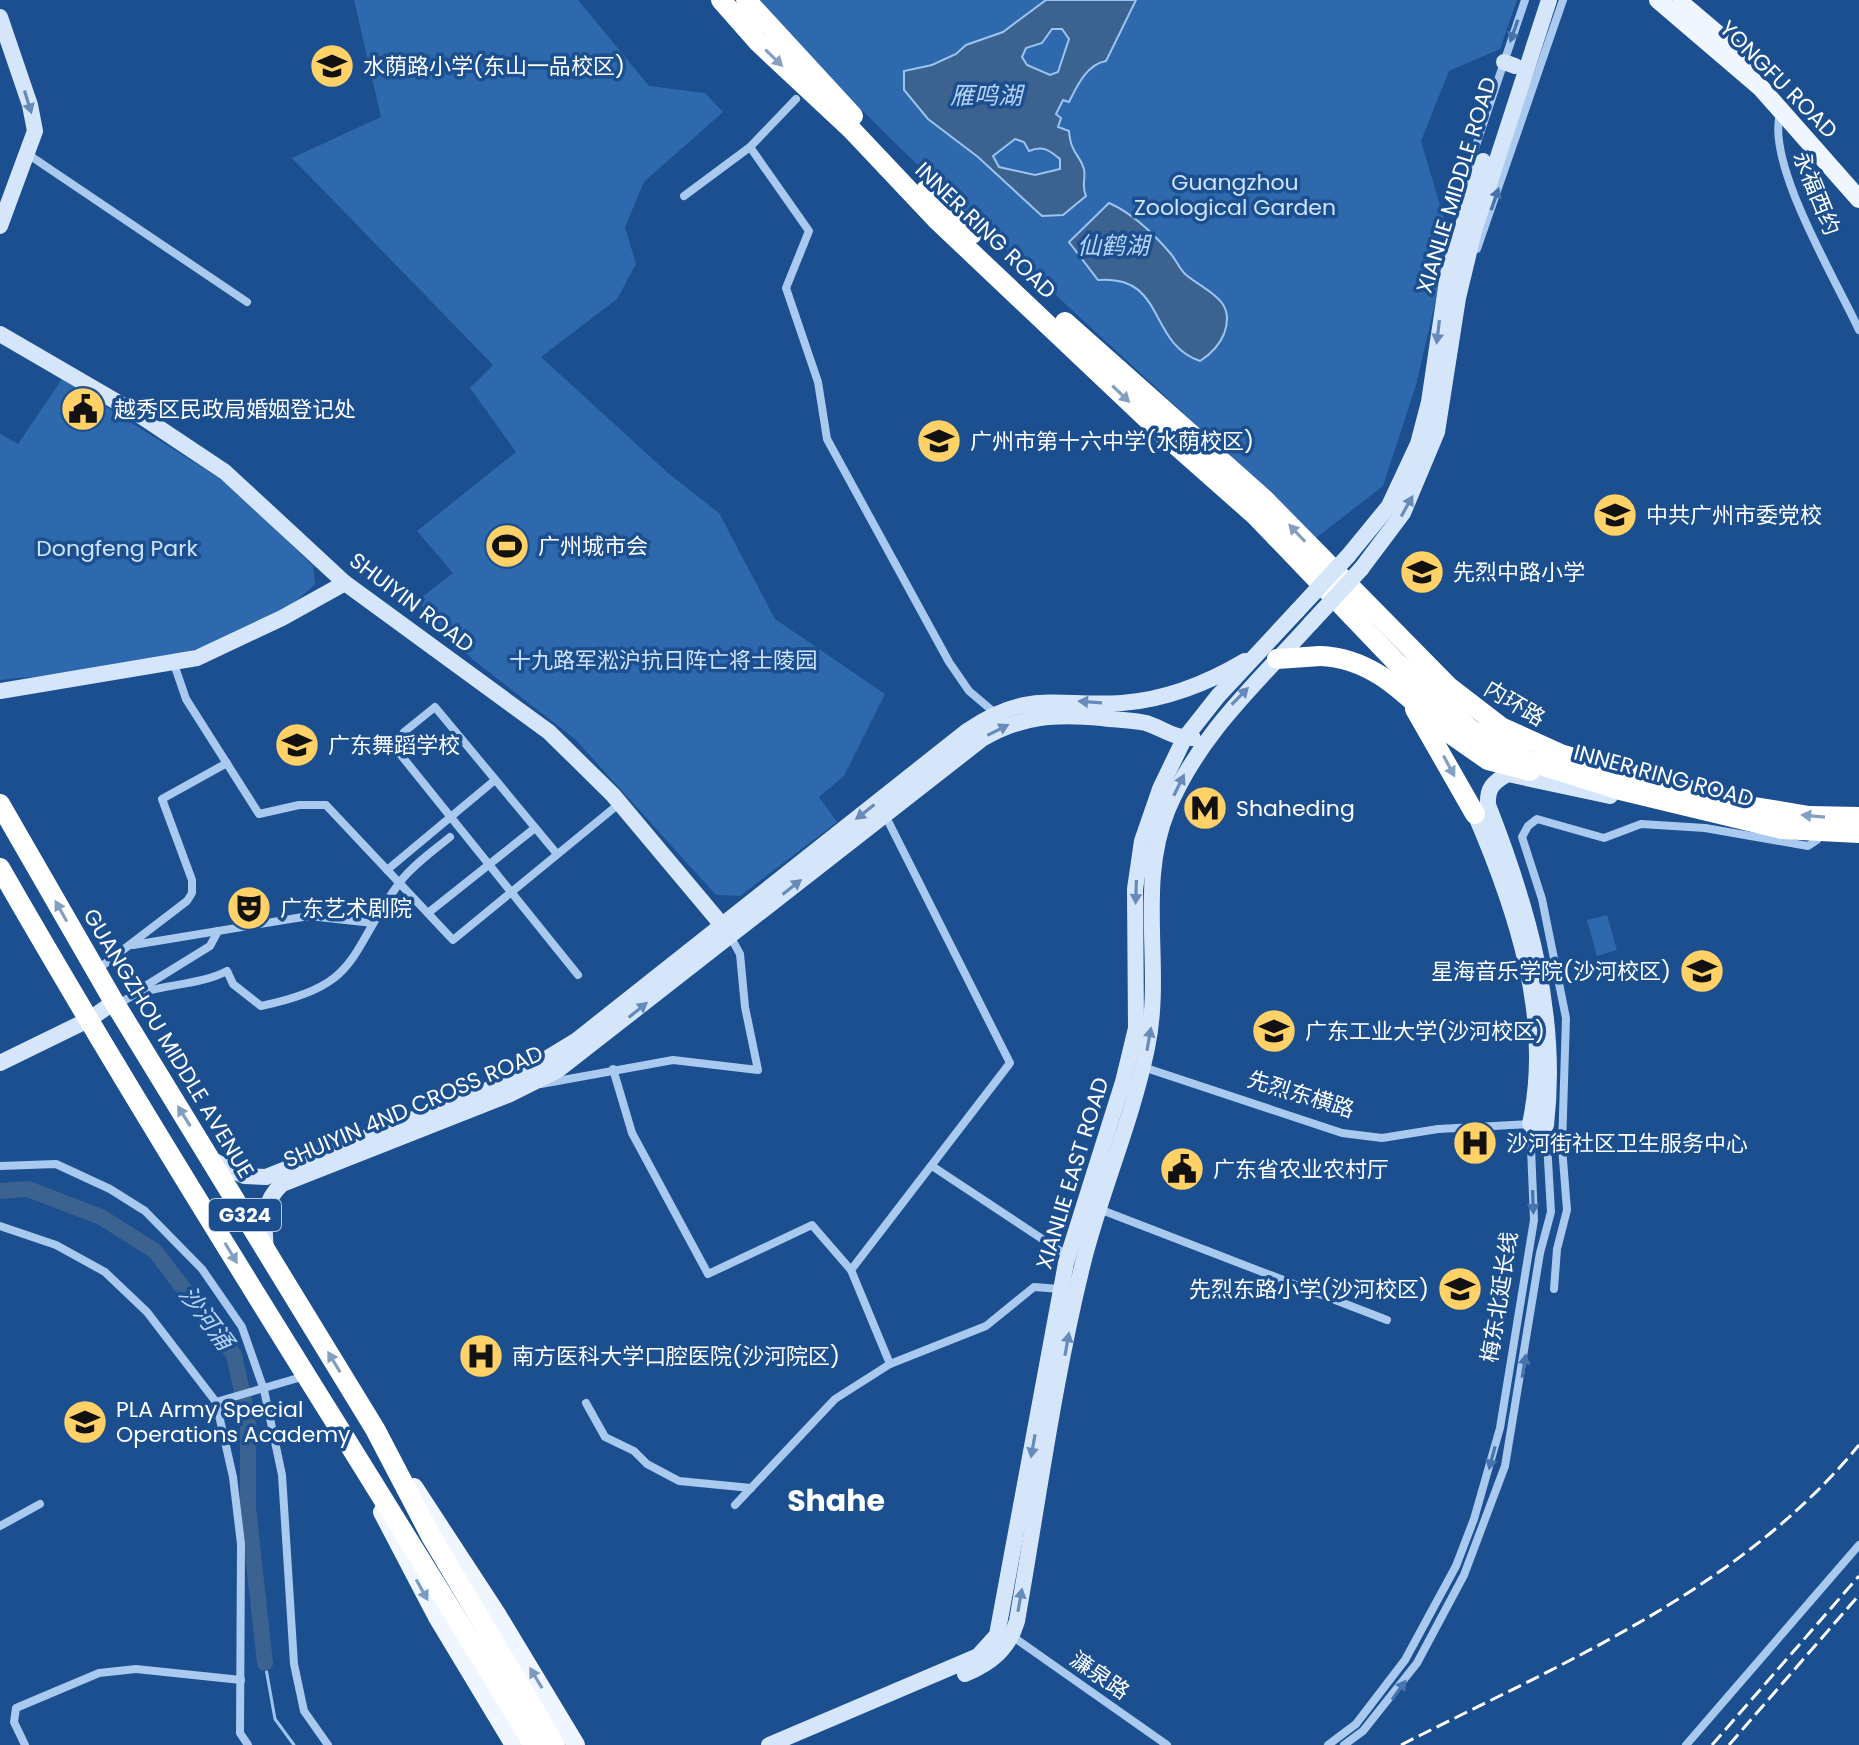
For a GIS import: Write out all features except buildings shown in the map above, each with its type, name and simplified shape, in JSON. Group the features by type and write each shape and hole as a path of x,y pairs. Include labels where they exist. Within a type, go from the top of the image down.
{"highway":[{"name":"INNER RING ROAD","path":"721,0 758,42 851,129 936,219 1272,532 1396,662 1458,720 1497,747 1551,770 1620,790 1782,829 1859,836"},
{"name":"内环路","path":"746,0 923,188 1060,318 1264,499 1467,703 1508,731 1555,752 1768,810 1809,816 1859,817"},
{"path":"1224,489 1292,561 1416,711 1475,814"},
{"path":"1268,656 1320,656 1350,660 1384,676 1462,746 1488,760 1620,790"},
{"name":"GUANGZHOU MIDDLE AVENUE","path":"0,804 98,974 120,1001 133,1031 375,1429 491,1655"},
{"name":"G324","path":"0,868 349,1445"},
{"path":"83,1008 98,974"},
{"path":"107,1046 133,1031"},
{"path":"349,1445 415,1546 555,1745"},
{"path":"491,1655 534,1745"}],"main road":[{"name":"YONGFU ROAD","path":"1658,0 1737,66 1781,109 1859,199"},
{"name":"YONGFU ROAD","path":"1677,0 1764,75 1859,182"},
{"name":"GUANGZHOU MIDDLE AVENUE","path":"375,1429 497,1614 576,1745"},
{"name":"G324","path":"349,1445 424,1594 514,1745"}],"street":[{"path":"1510,64 1525,0"},
{"name":"XIANLIE MIDDLE ROAD","path":"1426,440 1445,286 1510,64 1537,0"},
{"name":"XIANLIE MIDDLE ROAD","path":"1297,611 1389,506 1426,440 1445,396 1458,298 1491,171 1538,54 1549,0"},
{"path":"1538,54 1563,0"},
{"path":"0,226 29,155 34,121 2,22"},
{"path":"684,196 750,147 796,99"},
{"name":"永福西约","path":"1781,109 1776,129 1784,167 1859,330"},
{"path":"750,147 809,231 786,288 818,382 827,439 949,662 969,691 995,713"},
{"path":"29,155 247,302"},
{"name":"SHUIYIN ROAD","path":"0,334 141,416 213,463 345,583 524,712 569,750 620,803 726,929"},
{"name":"XIANLIE EAST ROAD","path":"769,1745 980,1668 1002,1651 1012,1636 1090,1219 1136,1028 1135,889 1142,841 1165,776 1184,739 1203,714 1268,656 1311,623 1361,569 1403,513 1426,440"},
{"path":"0,691 174,664 238,640 345,583"},
{"name":"XIANLIE EAST ROAD","path":"798,1745 978,1656 997,1635 1068,1256 1090,1219 1143,1067 1153,1008 1153,857 1168,809 1207,737 1268,656 1297,611"},
{"path":"726,929 967,731 995,713 1041,701 1122,703 1167,694 1268,656"},
{"path":"174,664 186,699 259,814 299,805 326,805 453,940 620,803"},
{"path":"726,929 885,815 982,739 1020,720 1063,714 1143,723 1184,739 1207,737 1203,714 1191,700 1167,694"},
{"path":"557,854 435,707 426,711 404,732 396,749 578,975"},
{"path":"98,974 130,945 159,925 192,893 190,875 162,799 227,763"},
{"name":"梅东北延长线","path":"1328,1745 1356,1724 1405,1660 1449,1579 1474,1519 1491,1463 1519,1314 1534,1220 1538,1124 1549,1054 1546,1014 1532,934 1512,861 1488,805 1487,792 1495,781 1508,774 1764,833 1817,840"},
{"path":"387,870 495,780"},
{"name":"梅东北延长线","path":"1344,1745 1363,1731 1417,1663 1464,1575 1505,1466 1540,1253 1551,1212 1538,1124 1535,1039 1527,971 1511,903 1475,814"},
{"path":"851,1270 1010,1063 885,815"},
{"path":"1554,1289 1557,1249 1567,1210 1562,1134 1566,1018 1542,899 1522,837 1528,826 1537,819 1604,838 1641,824 1705,828 1808,846 1817,840 1859,836"},
{"path":"428,913 535,828"},
{"path":"1499,834 1522,837"},
{"path":"0,1051 83,1008 197,983 227,971 233,984 261,1006 288,1000 334,981 347,969 399,883 450,837"},
{"path":"130,945 309,916 373,923"},
{"path":"529,1086 673,1060 758,1070 745,1007 740,954 726,929"},
{"name":"SHUIYIN 4ND CROSS ROAD","path":"266,1250 264,1215 270,1198 282,1184 529,1086 584,1053 726,929"},
{"name":"SHUIYIN 4ND CROSS ROAD","path":"211,1159 244,1176 266,1177 508,1082 577,1040 726,929"},
{"path":"120,1001 210,946 218,931"},
{"path":"0,1063 83,1008"},
{"name":"先烈东横路","path":"1143,1067 1342,1133 1382,1138 1438,1129 1538,1124"},
{"path":"613,1069 632,1133 708,1274 812,1225 851,1270 890,1364"},
{"path":"0,1166 56,1164 110,1189 145,1211 202,1269 242,1327 264,1390 282,1475 294,1664 304,1711 328,1745"},
{"path":"932,1166 1068,1256"},
{"path":"1551,1212 1567,1210"},
{"path":"1090,1219 1387,1320"},
{"path":"0,1226 56,1245 105,1272 147,1312 216,1402 233,1477 241,1544 240,1733 248,1745"},
{"path":"735,1505 835,1399 890,1364 986,1326 1034,1287 1060,1289"},
{"path":"1519,1314 1532,1315"},
{"path":"216,1402 306,1376"},
{"path":"586,1403 605,1437 634,1451 647,1464 679,1481 751,1488"},
{"path":"0,1526 40,1504"},
{"path":"1686,1745 1859,1545"},
{"path":"1449,1579 1464,1575"},
{"name":"濂泉路","path":"1012,1636 1167,1745"},
{"path":"25,1745 14,1722 16,1708 99,1673 136,1669 241,1680"},
{"path":"1356,1724 1363,1731"}],"green space":[{"name":"十九路军淞沪抗日阵亡将士陵园","path":"354,0 578,0 649,86 705,93 723,112 644,182 625,227 636,264 617,299 541,357 668,473 719,513 775,619 885,694 844,776 819,797 837,822 740,896 716,895 575,739 472,659 417,601 453,573 417,531 516,452 470,388 493,365 292,158 381,117"},
{"name":"Guangzhou Zoological Garden","path":"756,0 1517,0 1500,49 1449,71 1421,141 1450,239 1416,385 1383,486 1316,538 961,207"},
{"name":"Dongfeng Park","path":"62,379 230,485 313,566 315,584 284,610 248,630 209,645 125,665 0,680 0,434 18,444"},
{"path":"1607,915 1617,950 1597,956 1587,920"}],"water":[{"name":"雁鸣湖","path":"1046,0 1136,0 1106,61 1088,71 1069,102 1063,100 1056,114 1061,118 1058,127 1069,131 1082,164 1086,196 1063,215 1042,216 978,157 928,119 904,90 904,71 932,65 956,54 966,45 1003,32","holes":["1052,29 1062,29 1069,39 1058,72 1050,75 1027,65 1022,57 1026,48 1042,43","1015,139 1024,142 1029,151 1046,149 1060,159 1060,169 1035,175 999,167 993,156"]},
{"name":"仙鹤湖","path":"1109,203 1142,225 1171,254 1185,274 1223,304 1227,322 1224,334 1208,356 1200,361 1183,352 1171,340 1146,298 1135,288 1120,281 1098,280 1069,242"}],"waterway":[{"name":"沙河涌","path":"0,1191 28,1189 101,1217 155,1251 234,1355 248,1419 248,1508 265,1663"},
{"name":"沙河涌","path":"265,1663 275,1719 294,1745"}],"railway":[{"path":"1401,1745 1586,1652 1705,1582 1760,1541 1812,1496 1859,1445"},
{"path":"1712,1745 1859,1576"},
{"path":"1729,1745 1859,1595"}],"place":[{"name":"水荫路小学(东山一品校区)","path":"332,66"},
{"name":"越秀区民政局婚姻登记处","path":"83,409"},
{"name":"广州市第十六中学(水荫校区)","path":"939,441"},
{"name":"中共广州市委党校","path":"1615,515"},
{"name":"广州城市会","path":"507,546"},
{"name":"先烈中路小学","path":"1422,572"},
{"name":"广东舞蹈学校","path":"297,745"},
{"name":"Shaheding","path":"1205,808"},
{"name":"广东艺术剧院","path":"249,908"},
{"name":"星海音乐学院(沙河校区)","path":"1702,971"},
{"name":"广东工业大学(沙河校区)","path":"1274,1031"},
{"name":"沙河街社区卫生服务中心","path":"1475,1143"},
{"name":"广东省农业农村厅","path":"1182,1169"},
{"name":"先烈东路小学(沙河校区)","path":"1460,1289"},
{"name":"南方医科大学口腔医院(沙河院区)","path":"481,1356"},
{"name":"PLA Army Special Operations Academy","path":"85,1422"}],"district":[{"name":"Shahe","path":"836,1501"}]}
